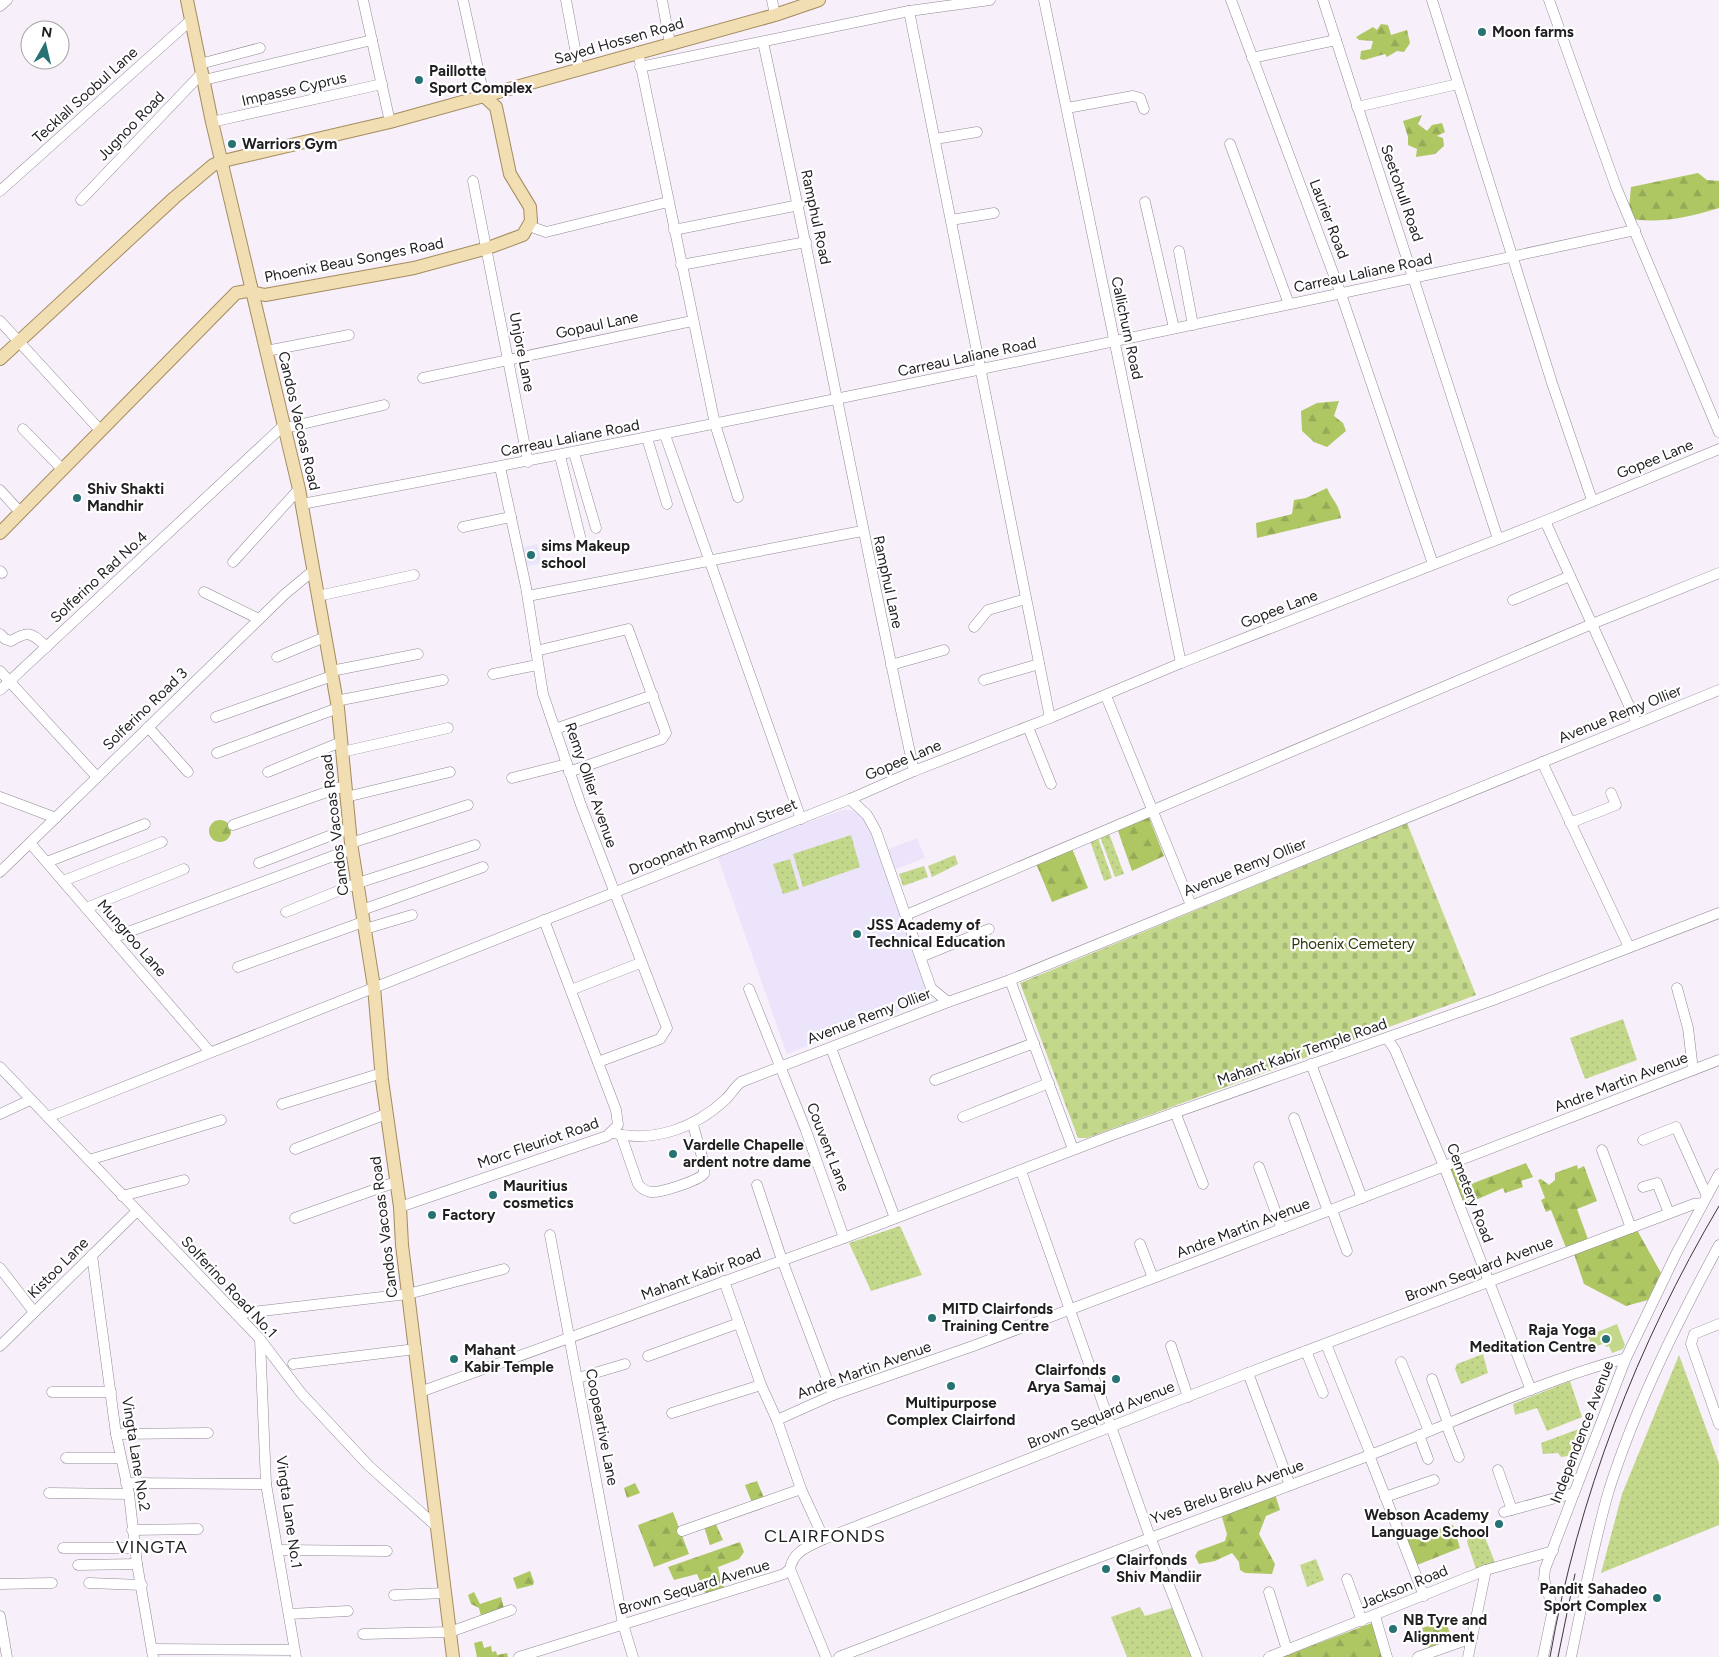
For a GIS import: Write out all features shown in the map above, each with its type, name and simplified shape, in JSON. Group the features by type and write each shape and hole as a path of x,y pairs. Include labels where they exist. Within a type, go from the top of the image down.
{"main road":[{"name":"Candos Vacoas Road","path":"187,0 212,122 223,161 299,489 337,704 345,791 374,987 386,1114 400,1207 408,1294 453,1657"},
{"name":"Sayed Hossen Road","path":"223,161 390,122 775,15 819,0"},
{"path":"496,107 508,89"},
{"path":"484,96 496,107 510,174 530,207 532,216 529,226"},
{"path":"0,359 174,198 213,165 223,161"},
{"name":"Phoenix Beau Songes Road","path":"0,533 232,296 240,292 253,292 265,295 414,268 519,238 529,226"}],"street":[{"path":"0,6 7,0"},
{"path":"363,0 390,122"},
{"path":"462,0 484,96"},
{"path":"566,0 578,70"},
{"path":"662,0 670,43"},
{"path":"772,0 775,15"},
{"path":"640,67 909,11 990,0"},
{"name":"Callichurn Road","path":"1044,0 1181,663"},
{"name":"Laurier Road","path":"1231,0 1341,294 1434,564"},
{"name":"Seetohull Road","path":"1323,0 1498,539"},
{"path":"1432,0 1564,423 1592,500"},
{"path":"1549,0 1628,219 1636,230 1654,281 1719,432"},
{"path":"909,11 1050,718"},
{"name":"Tecklall Soobul Lane","path":"0,192 191,20"},
{"path":"202,72 372,40"},
{"path":"1252,58 1336,40"},
{"name":"Ramphul Road","path":"763,42 799,206 836,398"},
{"path":"202,72 260,48"},
{"path":"638,52 692,321 715,424 738,497"},
{"name":"Jugnoo Road","path":"81,200 202,72"},
{"name":"Impasse Cyprus","path":"212,122 382,84"},
{"path":"1357,107 1458,84"},
{"path":"1066,108 1133,96 1140,98 1144,109"},
{"path":"935,139 977,132"},
{"path":"1230,144 1289,304"},
{"name":"Unjore Lane","path":"474,180 528,462"},
{"path":"529,226 546,232 668,202"},
{"path":"1145,202 1174,328"},
{"path":"674,230 799,206"},
{"path":"951,220 994,213"},
{"name":"Carreau Laliane Road","path":"302,504 665,435 1341,294 1636,230"},
{"path":"681,265 806,242"},
{"path":"1178,251 1193,324"},
{"path":"0,321 100,430"},
{"name":"Gopaul Lane","path":"423,378 692,321"},
{"path":"266,351 349,335"},
{"name":"Ramphul Lane","path":"836,398 862,531 914,771"},
{"path":"284,426 384,405"},
{"name":"Solferino Rad No.4","path":"0,690 284,426"},
{"path":"23,429 62,469"},
{"path":"665,435 801,819"},
{"path":"647,438 667,504"},
{"name":"Gopee Lane","path":"850,799 914,771 1106,696 1181,663 1545,521 1719,449"},
{"path":"574,453 596,528"},
{"path":"560,456 581,540"},
{"name":"Remy Ollier Avenue","path":"500,467 528,596 543,694 613,893 666,1023 665,1033 660,1039 598,1062"},
{"path":"233,562 299,489"},
{"path":"0,490 20,512"},
{"path":"463,527 511,517"},
{"path":"1545,521 1637,723"},
{"path":"528,596 862,531"},
{"name":"Solferino Road 3","path":"0,872 5,861 30,843 259,620 314,570"},
{"path":"906,915 1592,624 1719,573"},
{"path":"318,596 414,575"},
{"path":"1513,600 1570,576"},
{"path":"204,592 259,620"},
{"path":"974,628 988,610 1026,599"},
{"path":"512,778 568,768 665,737 666,733 630,631 626,629 536,651"},
{"path":"0,634 11,641 22,634 31,634 47,647"},
{"path":"277,657 325,636"},
{"path":"891,665 944,650"},
{"path":"216,717 332,674 418,654"},
{"path":"493,674 537,664"},
{"path":"984,680 1039,664"},
{"path":"0,671 96,777"},
{"path":"217,753 337,704 444,680"},
{"name":"Avenue Remy Ollier","path":"693,1125 726,1098 741,1082 1010,980 1719,690"},
{"path":"555,730 653,695"},
{"path":"1106,696 1191,905"},
{"path":"148,727 188,772"},
{"path":"1028,727 1051,784"},
{"path":"268,772 342,747 448,728"},
{"path":"1542,762 1629,947"},
{"path":"233,825 345,791 450,772"},
{"path":"1570,823 1616,805 1611,793"},
{"path":"0,797 56,818"},
{"path":"850,799 872,822 931,988 948,1002"},
{"name":"Droopnath Ramphul Street","path":"48,1117 850,799"},
{"path":"112,938 352,846 468,805"},
{"path":"46,862 145,824"},
{"path":"259,863 350,828"},
{"path":"63,881 162,842"},
{"name":"Mungroo Lane","path":"30,843 210,1052"},
{"path":"286,912 358,883 474,845"},
{"path":"238,967 363,920 483,867"},
{"path":"86,908 184,869"},
{"name":"Mahant Kabir Temple Road","path":"895,1218 1175,1112 1493,1000 1719,913"},
{"path":"363,920 412,915"},
{"name":"Morc Fleuriot Road","path":"400,1207 616,1134 618,1118 544,920"},
{"path":"921,957 990,929"},
{"path":"571,990 640,963"},
{"path":"1010,980 1073,1150"},
{"path":"1677,988 1688,1028 1693,1070"},
{"name":"Couvent Lane","path":"749,989 781,1066 844,1238"},
{"name":"Cemetery Road","path":"1387,1038 1395,1050 1444,1166 1531,1390"},
{"path":"935,1080 1034,1043"},
{"path":"831,1048 895,1218"},
{"name":"Andre Martin Avenue","path":"777,1420 834,1395 973,1346 1153,1278 1719,1060"},
{"path":"1311,1064 1362,1198"},
{"name":"Solferino Road No.1","path":"0,1067 260,1339 301,1393 369,1466 436,1526"},
{"path":"282,1104 382,1073"},
{"path":"963,1117 1049,1083"},
{"path":"0,1114 30,1100"},
{"path":"1175,1112 1203,1184"},
{"path":"295,1149 386,1114"},
{"path":"1294,1118 1347,1251"},
{"path":"89,1160 222,1120"},
{"path":"693,1125 704,1164 704,1174 696,1180 653,1192 641,1188 616,1134 667,1133 693,1125"},
{"path":"1644,1140 1676,1128 1705,1200"},
{"path":"1602,1150 1631,1228"},
{"path":"1259,1167 1282,1229"},
{"path":"1021,1171 1110,1427 1150,1537 1197,1657"},
{"name":"Independence Avenue","path":"1543,1657 1552,1610 1544,1574 1626,1358 1719,1174"},
{"path":"122,1196 184,1180"},
{"path":"295,1218 396,1182"},
{"path":"1643,1188 1657,1184 1669,1213"},
{"path":"757,1185 782,1260 834,1395"},
{"name":"Brown Sequard Avenue","path":"519,1657 784,1574 790,1569 797,1553 824,1539 1248,1373 1705,1200"},
{"name":"Kistoo Lane","path":"0,1346 137,1211"},
{"name":"Mahant Kabir Road","path":"420,1392 895,1218"},
{"name":"Coopeartive Lane","path":"550,1235 578,1378 622,1624 633,1657"},
{"path":"1140,1244 1153,1278"},
{"path":"1572,1657 1594,1547 1609,1491 1632,1425 1668,1345 1719,1245"},
{"name":"Vingta Lane No.2","path":"92,1255 116,1434 129,1494 134,1548 142,1585 152,1653"},
{"path":"0,1268 34,1312"},
{"path":"236,1314 408,1294 504,1269"},
{"path":"724,1281 760,1385 777,1420 801,1488 824,1539"},
{"path":"648,1356 739,1323"},
{"path":"1719,1324 1694,1334 1690,1344 1719,1424"},
{"name":"Vingta Lane No.1","path":"260,1339 266,1484 295,1654"},
{"path":"1326,1344 1424,1596"},
{"path":"1170,1346 1188,1397"},
{"path":"293,1364 416,1349"},
{"path":"1306,1351 1323,1393"},
{"name":"Yves Brelu Brelu Avenue","path":"839,1657 1150,1537 1370,1455 1531,1390 1626,1358"},
{"path":"1401,1362 1424,1433 1428,1459"},
{"path":"578,1378 625,1364"},
{"path":"1248,1373 1290,1485"},
{"path":"1432,1379 1459,1458"},
{"path":"672,1413 760,1385"},
{"path":"52,1392 111,1392"},
{"path":"116,1434 208,1433"},
{"path":"66,1458 120,1458"},
{"path":"1498,1470 1508,1511 1574,1493"},
{"path":"1385,1497 1434,1480"},
{"path":"126,1483 266,1484"},
{"path":"682,1531 801,1488"},
{"path":"49,1493 129,1494"},
{"path":"132,1530 198,1529"},
{"path":"63,1548 134,1548"},
{"path":"278,1550 388,1551"},
{"name":"Jackson Road","path":"1269,1657 1486,1570 1553,1551"},
{"path":"78,1565 137,1564"},
{"path":"790,1569 826,1657"},
{"path":"1468,1657 1486,1570"},
{"path":"1348,1579 1362,1621"},
{"path":"0,1584 52,1583"},
{"path":"89,1583 142,1585"},
{"path":"1269,1592 1287,1650"},
{"path":"394,1595 446,1594"},
{"path":"363,1634 450,1632 511,1610"},
{"path":"289,1614 348,1611"},
{"path":"0,1616 6,1657"},
{"path":"1375,1616 1387,1657"},
{"path":"1418,1657 1472,1638"},
{"path":"152,1653 295,1654"}],"shaded area":[{"name":"sims Makeup school","path":"537,544 542,563 524,567 520,548"},
{"path":"843,810 852,810 867,820 935,992 932,998 787,1054 717,855"},
{"path":"917,838 925,858 893,870 886,850"}],"green space":[{"path":"1381,24 1388,25 1391,35 1407,30 1410,43 1404,52 1397,51 1387,57 1385,54 1364,60 1360,59 1361,51 1371,49 1373,41 1359,40 1356,37 1373,27 1377,30"},
{"path":"1422,115 1418,124 1427,131 1432,125 1442,123 1445,132 1437,136 1443,138 1444,146 1435,154 1416,157 1417,149 1408,145 1408,137 1403,121"},
{"path":"1698,173 1707,180 1719,181 1719,208 1675,219 1628,219 1631,187"},
{"path":"1339,401 1334,416 1343,423 1346,431 1327,447 1314,442 1302,431 1301,411 1317,403"},
{"path":"1327,488 1337,505 1341,518 1257,538 1256,523 1292,514 1294,500 1306,498"},
{"path":"1148,815 1164,856 1132,871 1117,828"},
{"path":"220,820 228,823 231,831 228,839 220,842 212,839 209,831 212,823"},
{"name":"Phoenix Cemetery","path":"1407,823 1476,995 1087,1138 1078,1138 1020,983"},
{"path":"1108,831 1124,874 1115,877 1099,834"},
{"path":"851,835 860,867 803,887 793,854"},
{"path":"1097,835 1112,878 1104,881 1089,838"},
{"path":"1071,846 1088,888 1052,902 1035,861"},
{"path":"955,855 958,864 932,877 928,866"},
{"path":"790,859 799,889 783,894 773,864"},
{"path":"924,866 928,877 903,886 899,874"},
{"path":"1623,1019 1637,1060 1585,1079 1570,1038"},
{"path":"1526,1163 1533,1177 1521,1181 1523,1187 1505,1193 1503,1188 1462,1206 1449,1170 1462,1164 1471,1184"},
{"path":"1577,1165 1578,1169 1584,1166 1597,1201 1577,1209 1589,1242 1567,1250 1551,1210 1546,1212 1541,1200 1545,1198 1538,1180 1541,1179 1549,1185 1555,1180 1555,1173"},
{"path":"900,1226 922,1275 871,1291 849,1243"},
{"path":"1637,1230 1661,1273 1648,1300 1626,1306 1584,1284 1574,1254"},
{"name":"Raja Yoga Meditation Centre","path":"1617,1324 1625,1345 1623,1349 1612,1353 1609,1346 1606,1347 1605,1343 1592,1348 1588,1336"},
{"path":"1483,1354 1488,1373 1461,1384 1455,1369 1457,1364"},
{"path":"1679,1355 1719,1463 1719,1525 1601,1573 1622,1494"},
{"path":"1570,1381 1582,1417 1547,1431 1537,1408 1515,1415 1513,1404"},
{"path":"1592,1424 1581,1454 1561,1457 1558,1453 1543,1454 1541,1443"},
{"path":"757,1481 764,1498 752,1503 745,1485"},
{"path":"635,1483 640,1493 627,1498 624,1488"},
{"path":"1275,1494 1280,1510 1266,1516 1259,1534 1275,1564 1272,1574 1245,1573 1240,1570 1239,1562 1232,1553 1215,1561 1199,1564 1195,1556 1198,1551 1225,1541 1227,1534 1221,1514"},
{"path":"673,1512 689,1554 654,1567 638,1525"},
{"path":"715,1522 723,1540 710,1545 704,1527"},
{"path":"1453,1525 1460,1548 1417,1565 1405,1539"},
{"path":"1484,1535 1496,1565 1477,1572 1467,1542 1468,1538"},
{"path":"740,1542 744,1552 739,1559 718,1567 721,1581 726,1591 707,1598 697,1574 674,1580 668,1567"},
{"path":"1316,1559 1324,1580 1307,1587 1300,1565"},
{"path":"530,1571 534,1582 533,1585 517,1589 513,1578"},
{"path":"474,1592 480,1604 501,1597 504,1608 481,1616 479,1608 471,1604 468,1595"},
{"path":"1140,1607 1145,1616 1172,1608 1192,1657 1127,1657 1111,1617"},
{"path":"1445,1621 1450,1633 1448,1634 1449,1643 1430,1651 1422,1628"},
{"path":"1372,1623 1384,1657 1282,1657"},
{"path":"482,1641 484,1648 491,1646 492,1652 496,1651 497,1655 507,1653 508,1657 477,1657 474,1643"}],"tram line":[{"path":"1550,1657 1562,1597 1577,1539 1594,1481 1614,1424 1662,1313 1689,1259 1719,1206"},
{"path":"1558,1657 1575,1574"}],"place":[{"name":"Moon farms","path":"1482,32"},
{"name":"Paillotte Sport Complex","path":"419,80"},
{"name":"Warriors Gym","path":"232,144"},
{"name":"Shiv Shakti Mandhir","path":"77,498"},
{"name":"sims Makeup school","path":"531,555"},
{"name":"JSS Academy of Technical Education","path":"857,934"},
{"name":"Vardelle Chapelle ardent notre dame","path":"673,1154"},
{"name":"Mauritius cosmetics","path":"493,1195"},
{"name":"Factory","path":"432,1215"},
{"name":"MITD Clairfonds Training Centre","path":"932,1318"},
{"name":"Raja Yoga Meditation Centre","path":"1606,1339"},
{"name":"Mahant Kabir Temple","path":"454,1359"},
{"name":"Clairfonds Arya Samaj","path":"1116,1379"},
{"name":"Multipurpose Complex Clairfond","path":"951,1386"},
{"name":"Webson Academy Language School","path":"1499,1524"},
{"name":"Clairfonds Shiv Mandiir","path":"1106,1569"},
{"name":"Pandit Sahadeo Sport Complex","path":"1657,1598"},
{"name":"NB Tyre and Alignment","path":"1393,1629"}],"district":[{"name":"CLAIRFONDS","path":"825,1536"},
{"name":"VINGTA","path":"152,1547"}]}
